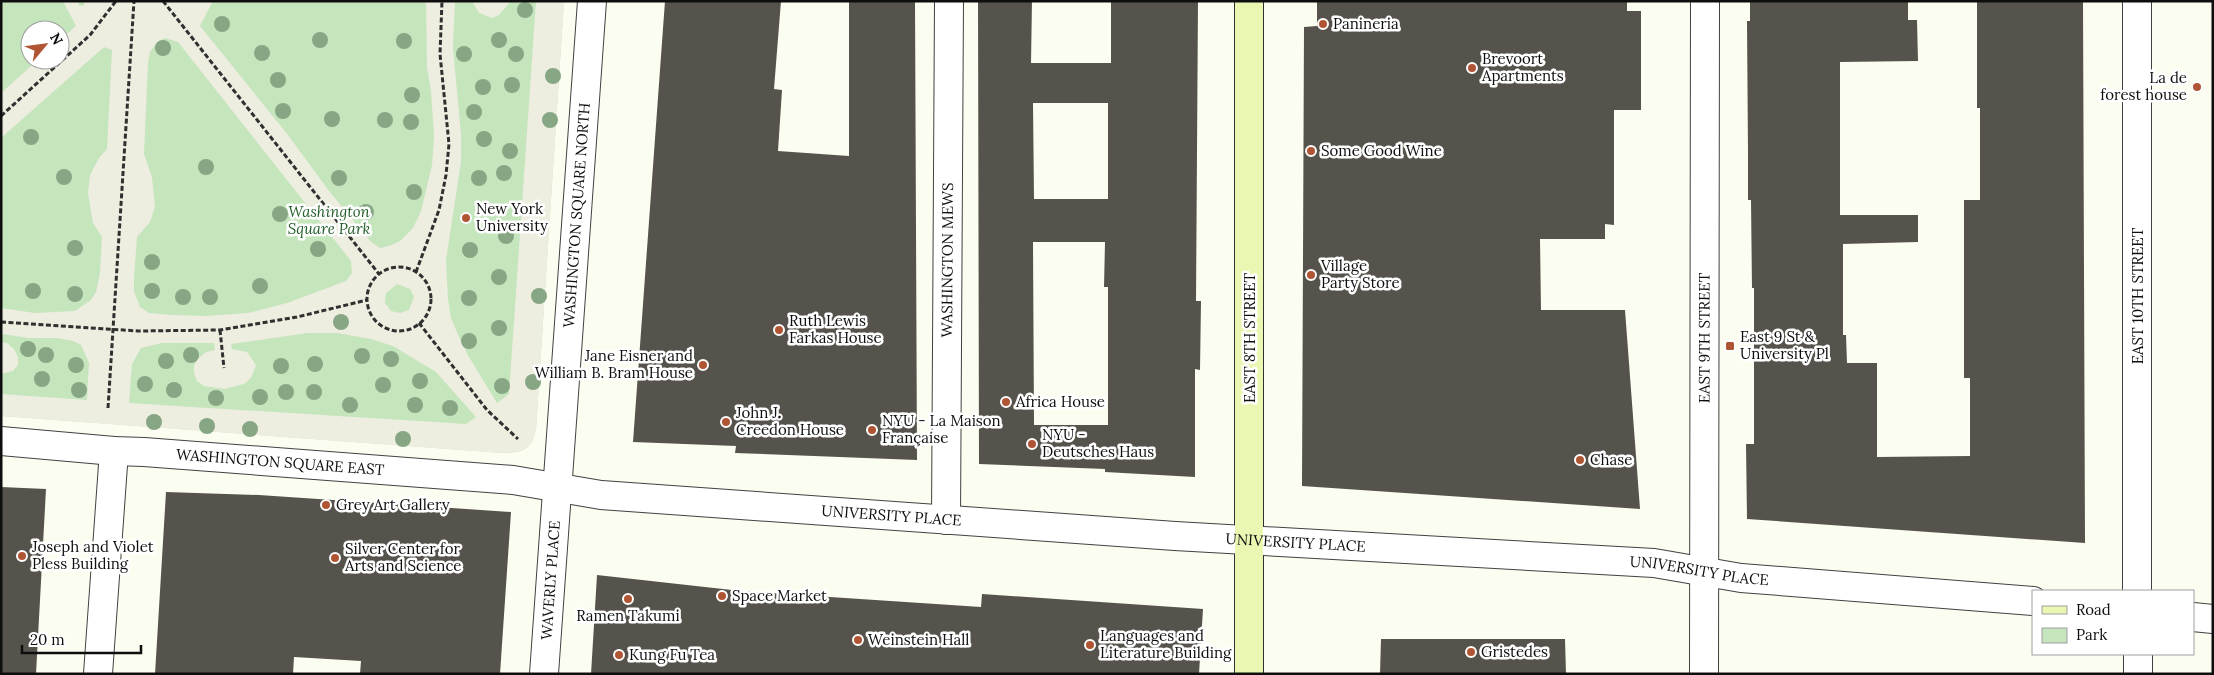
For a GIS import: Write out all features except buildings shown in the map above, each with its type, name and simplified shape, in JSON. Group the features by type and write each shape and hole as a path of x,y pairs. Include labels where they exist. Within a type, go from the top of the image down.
{"main road":[{"name":"EAST 8TH STREET","path":"1249,674 1250,1"}],"street":[{"name":"WASHINGTON SQUARE NORTH","path":"558,488 592,1"},
{"name":"WASHINGTON MEWS","path":"946,520 949,1"},
{"name":"EAST 9TH STREET","path":"1704,674 1705,1"},
{"name":"EAST 10TH STREET","path":"2137,590 2138,1"},
{"name":"WASHINGTON SQUARE EAST","path":"1,441 513,480 558,488"},
{"path":"98,674 114,451"},
{"name":"UNIVERSITY PLACE","path":"558,488 600,495 946,520 1249,540 1654,563 1751,579 2032,601"},
{"name":"WAVERLY PLACE","path":"544,674 558,488"},
{"path":"2194,618 2213,619"},
{"path":"2138,655 2138,674"}],"path":[{"path":"1,116 90,35 116,1"},
{"path":"108,408 134,1"},
{"path":"163,1 379,274"},
{"path":"416,272 439,210 446,175 449,144 440,54 442,1"},
{"path":"393,267 401,267 416,272 426,282 430,296 428,311 420,323 404,330 387,328 373,318 368,309 368,290 379,274 393,267"},
{"path":"1,322 113,330 220,330 297,316 367,300"},
{"path":"420,323 487,410 518,439"},
{"path":"220,330 224,368"}],"green space":[{"name":"Washington Square Park","path":"1,1 564,1 536,429 529,446 522,451 503,453 1,416"}],"shaded area":[{"path":"63,1 77,1 80,6 84,5 85,1 213,1 200,26 288,135 329,191 371,242 380,248 400,241 413,228 421,211 432,165 434,137 431,91 427,67 426,1 455,1 453,47 461,135 461,162 446,260 448,299 451,318 459,337 497,403 509,394 536,1 564,1 536,429 533,441 528,447 522,451 503,453 1,416 1,394 87,400 89,363 81,345 73,341 57,338 28,338 3,334 1,339 1,308 35,313 75,311 91,300 96,292 100,273 102,237 93,223 88,193 90,175 99,158 107,149 112,50 104,47 1,138 1,93 27,70 70,70 70,31 76,26","holes":["165,38 178,42 351,261 352,273 346,281 287,303 248,313 205,316 173,315 149,313 140,307 134,291 137,237 150,222 155,207 152,177 144,154 148,63 150,52 157,42","397,284 410,289 414,297 409,310 400,313 391,311 385,303 386,293","308,333 337,333 371,339 393,346 436,372 476,417 466,424 129,403 132,364 141,348 162,343 214,343 215,350 206,352 199,358 194,365 194,373 197,381 204,386 224,389 244,384 251,378 256,365 247,352 232,349 231,344"]},
{"path":"472,1 511,1 499,15 492,18 479,13"},
{"path":"1,342 7,343 14,349 18,357 18,365 13,371 1,374"}],"place":[{"name":"Panineria","path":"1323,24"},
{"name":"Brevoort Apartments","path":"1472,68"},
{"name":"La de forest house","path":"2197,87"},
{"name":"Some Good Wine","path":"1311,151"},
{"name":"New York University","path":"466,218"},
{"name":"Village Party Store","path":"1311,275"},
{"name":"Ruth Lewis Farkas House","path":"779,330"},
{"name":"East 9 St & University Pl","path":"1730,346"},
{"name":"Jane Eisner and William B. Bram House","path":"703,365"},
{"name":"Africa House","path":"1006,402"},
{"name":"John J. Creedon House","path":"726,422"},
{"name":"NYU - La Maison Française","path":"872,430"},
{"name":"NYU - Deutsches Haus","path":"1032,444"},
{"name":"Chase","path":"1580,460"},
{"name":"Grey Art Gallery","path":"326,505"},
{"name":"Joseph and Violet Pless Building","path":"22,556"},
{"name":"Silver Center for Arts and Science","path":"335,558"},
{"name":"Space Market","path":"722,596"},
{"name":"Ramen Takumi","path":"628,599"},
{"name":"Weinstein Hall","path":"858,640"},
{"name":"Languages and Literature Building","path":"1090,645"},
{"name":"Gristedes","path":"1471,652"},
{"name":"Kung Fu Tea","path":"619,655"}]}
